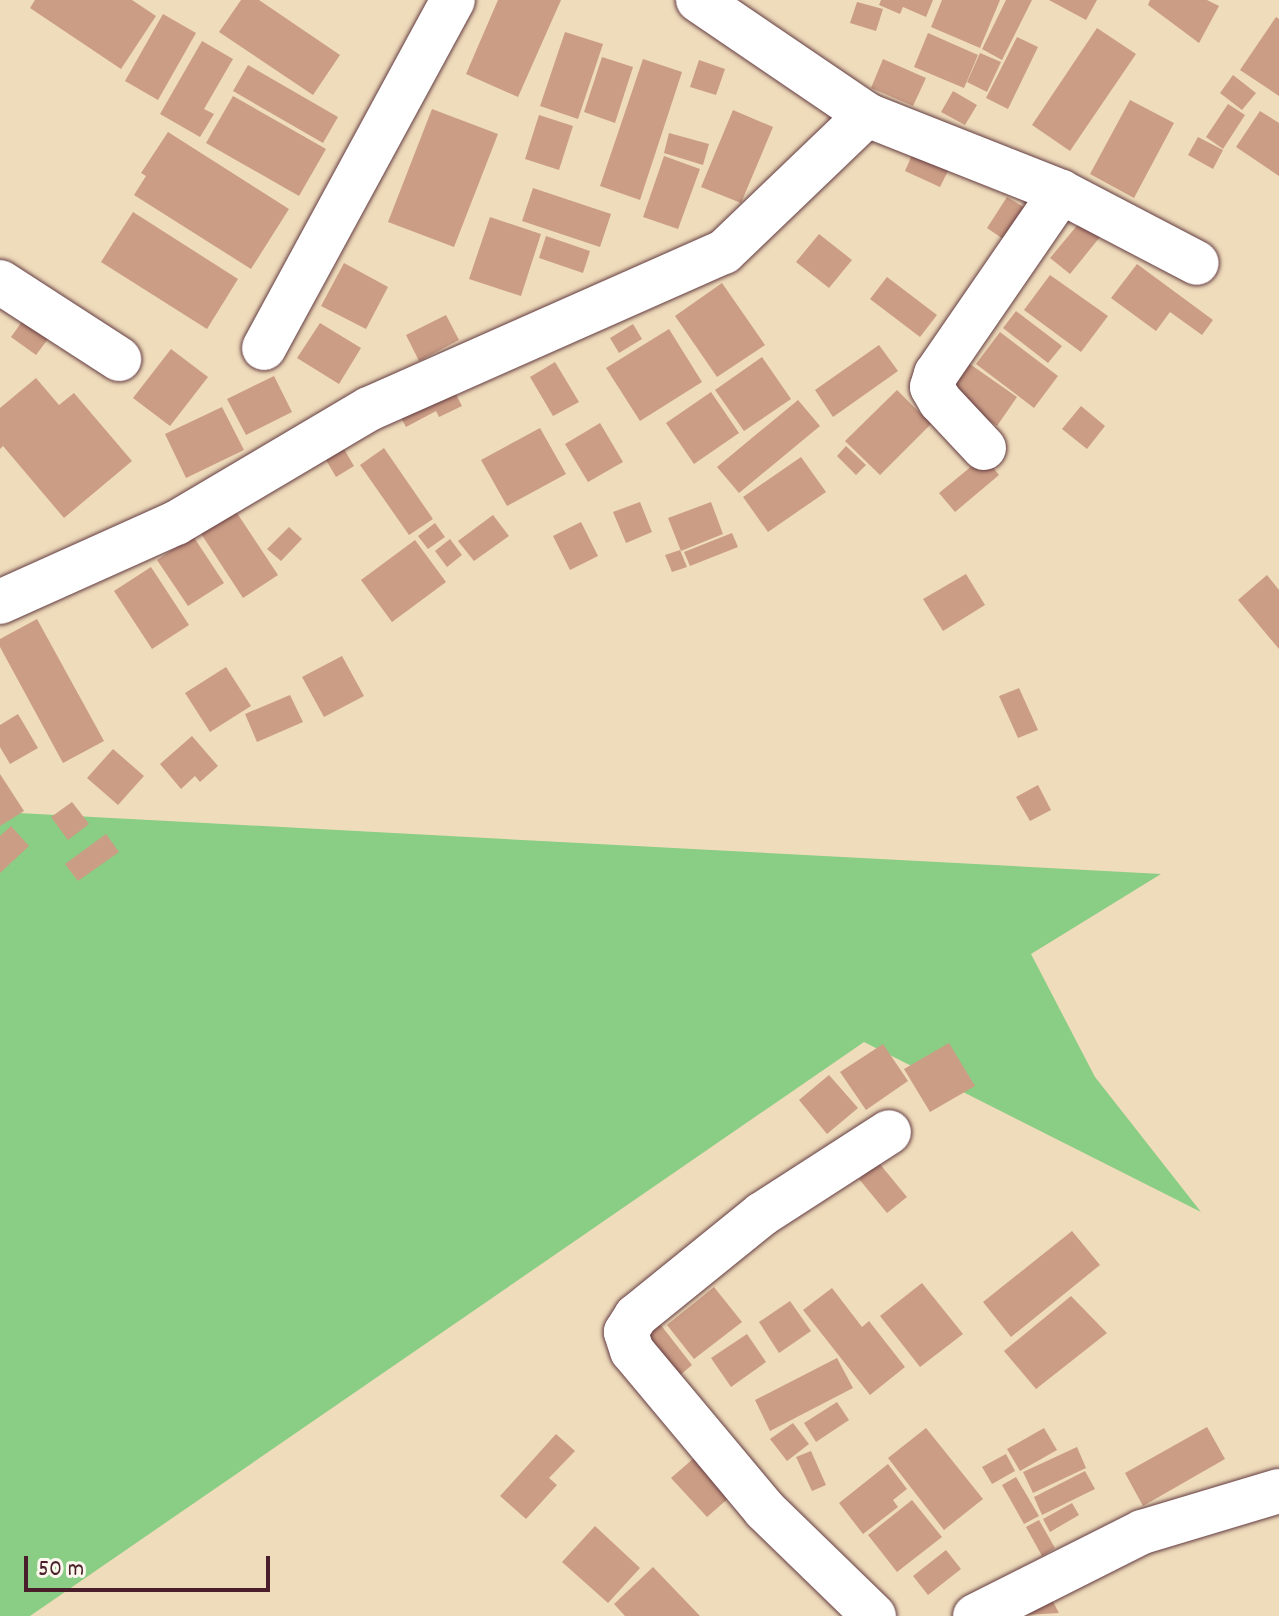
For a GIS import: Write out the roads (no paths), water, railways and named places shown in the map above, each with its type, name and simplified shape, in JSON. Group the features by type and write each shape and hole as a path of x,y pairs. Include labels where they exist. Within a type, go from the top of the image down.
{"street":[{"path":"264,348 453,0"},
{"path":"698,0 867,115 1061,192 1197,263"},
{"path":"0,602 176,523 369,409 724,252 867,115"},
{"path":"984,448 940,401 932,387 936,374 1061,192"},
{"path":"0,282 119,359"},
{"path":"874,1616 765,1510 632,1351 626,1332 636,1316 762,1214 889,1132"},
{"path":"975,1616 1142,1532 1279,1491"}]}
